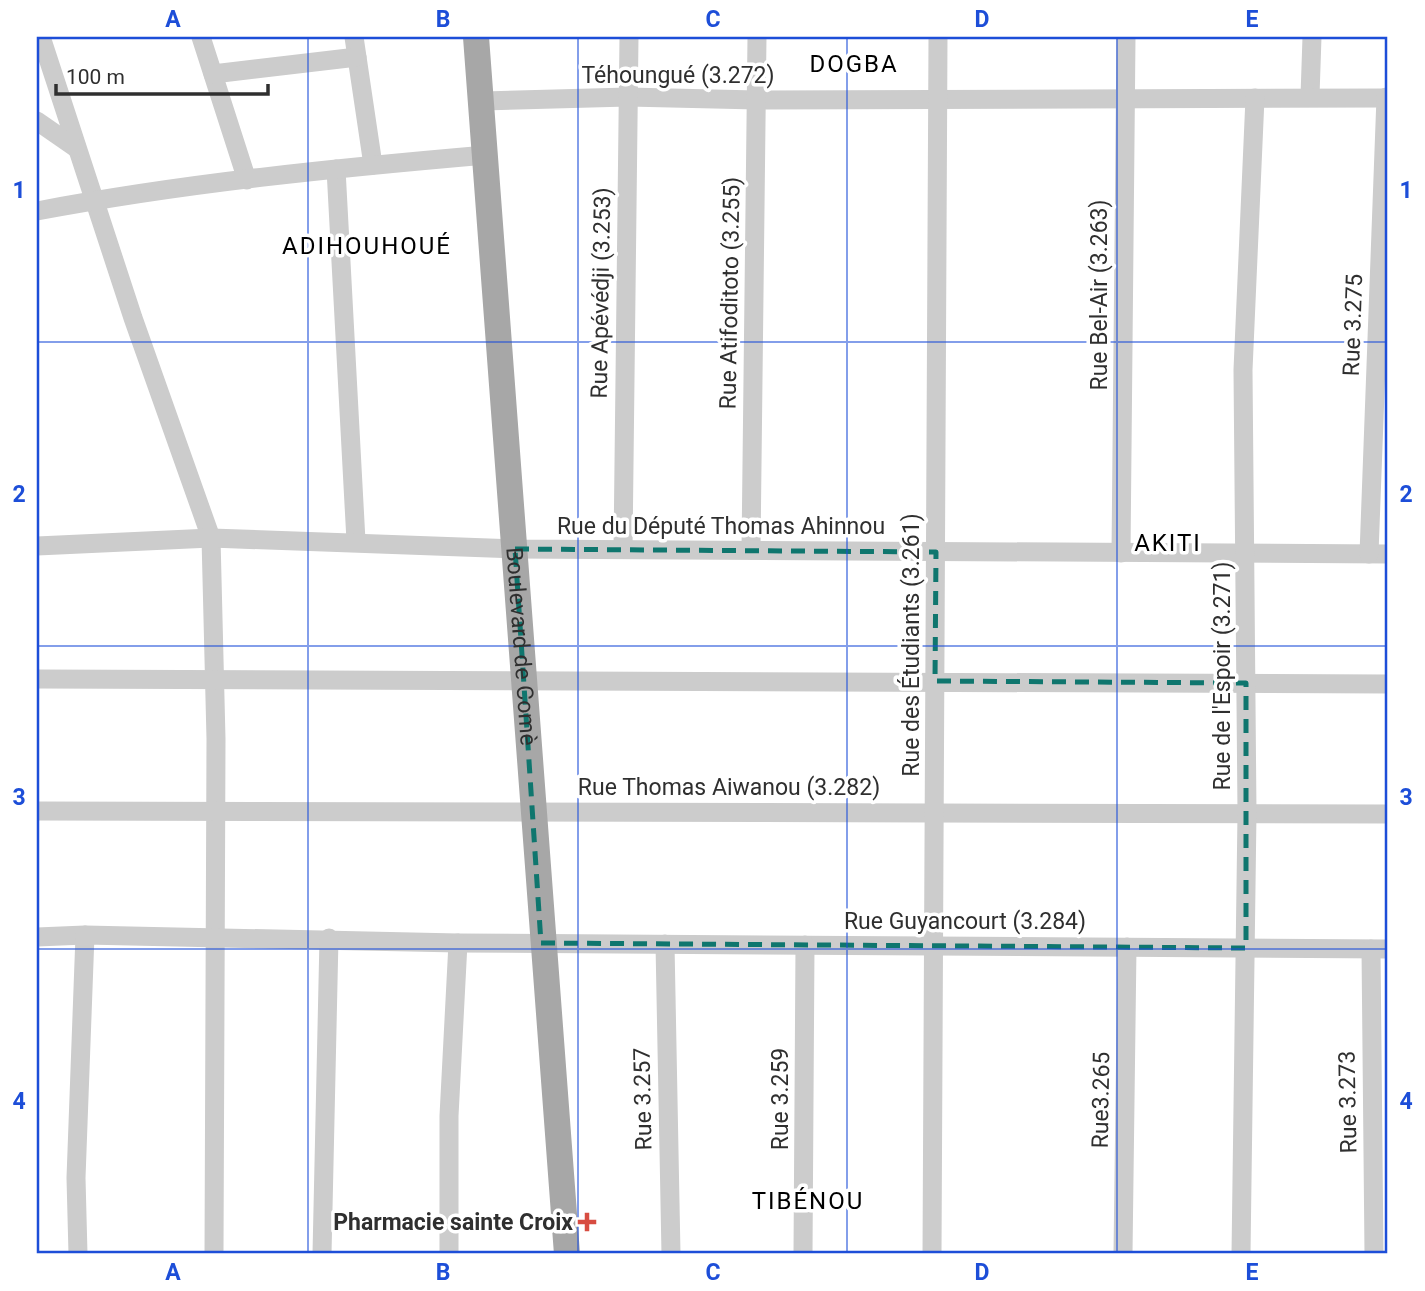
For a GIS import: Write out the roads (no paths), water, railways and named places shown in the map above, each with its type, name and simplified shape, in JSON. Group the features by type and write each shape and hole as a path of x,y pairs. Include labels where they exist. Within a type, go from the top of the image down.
{"main road":[{"name":"Boulevard de Comè","path":"476,37 483,101 541,943 567,1254"}],"street":[{"path":"41,37 93,200 211,538 216,810 214,1254"},
{"path":"201,37 247,180"},
{"path":"354,37 373,164"},
{"name":"Rue Apévédji (3.253)","path":"623,549 629,37"},
{"name":"Rue Atifoditoto (3.255)","path":"751,550 757,37"},
{"name":"Rue des Étudiants (3.261)","path":"932,1254 938,37"},
{"name":"Rue Bel-Air (3.263)","path":"1121,553 1126,37"},
{"path":"1310,96 1312,37"},
{"path":"213,74 357,57"},
{"name":"Téhoungué (3.272)","path":"483,101 628,97 757,100 1387,97"},
{"name":"Rue 3.275","path":"1379,554 1387,97"},
{"name":"Rue de l'Espoir (3.271)","path":"1241,1254 1247,813 1243,370 1255,98"},
{"path":"37,121 76,148"},
{"path":"37,211 93,200 373,164 486,155"},
{"path":"336,169 356,541"},
{"name":"Rue du Député Thomas Ahinnou","path":"37,546 211,538 356,541 515,549 1379,554"},
{"path":"37,679 213,677 1388,684"},
{"name":"Rue Thomas Aiwanou (3.282)","path":"37,811 1388,814"},
{"path":"78,1254 76,1178 86,935"},
{"name":"Rue Guyancourt (3.284)","path":"37,937 86,935 328,938 458,943 1380,949"},
{"path":"322,1254 328,938"},
{"path":"449,1254 449,1116 458,943"},
{"name":"Rue 3.257","path":"665,944 671,1254"},
{"name":"Rue 3.259","path":"803,1254 805,945"},
{"name":"Rue3.265","path":"1123,1254 1127,947"},
{"name":"Rue 3.273","path":"1374,1254 1380,949"}],"place":[{"name":"Pharmacie sainte Croix","path":"587,1222"}],"district":[{"name":"DOGBA","path":"854,64"},
{"name":"ADIHOUHOUÉ","path":"367,246"},
{"name":"AKITI","path":"1168,543"},
{"name":"TIBÉNOU","path":"808,1201"}]}
